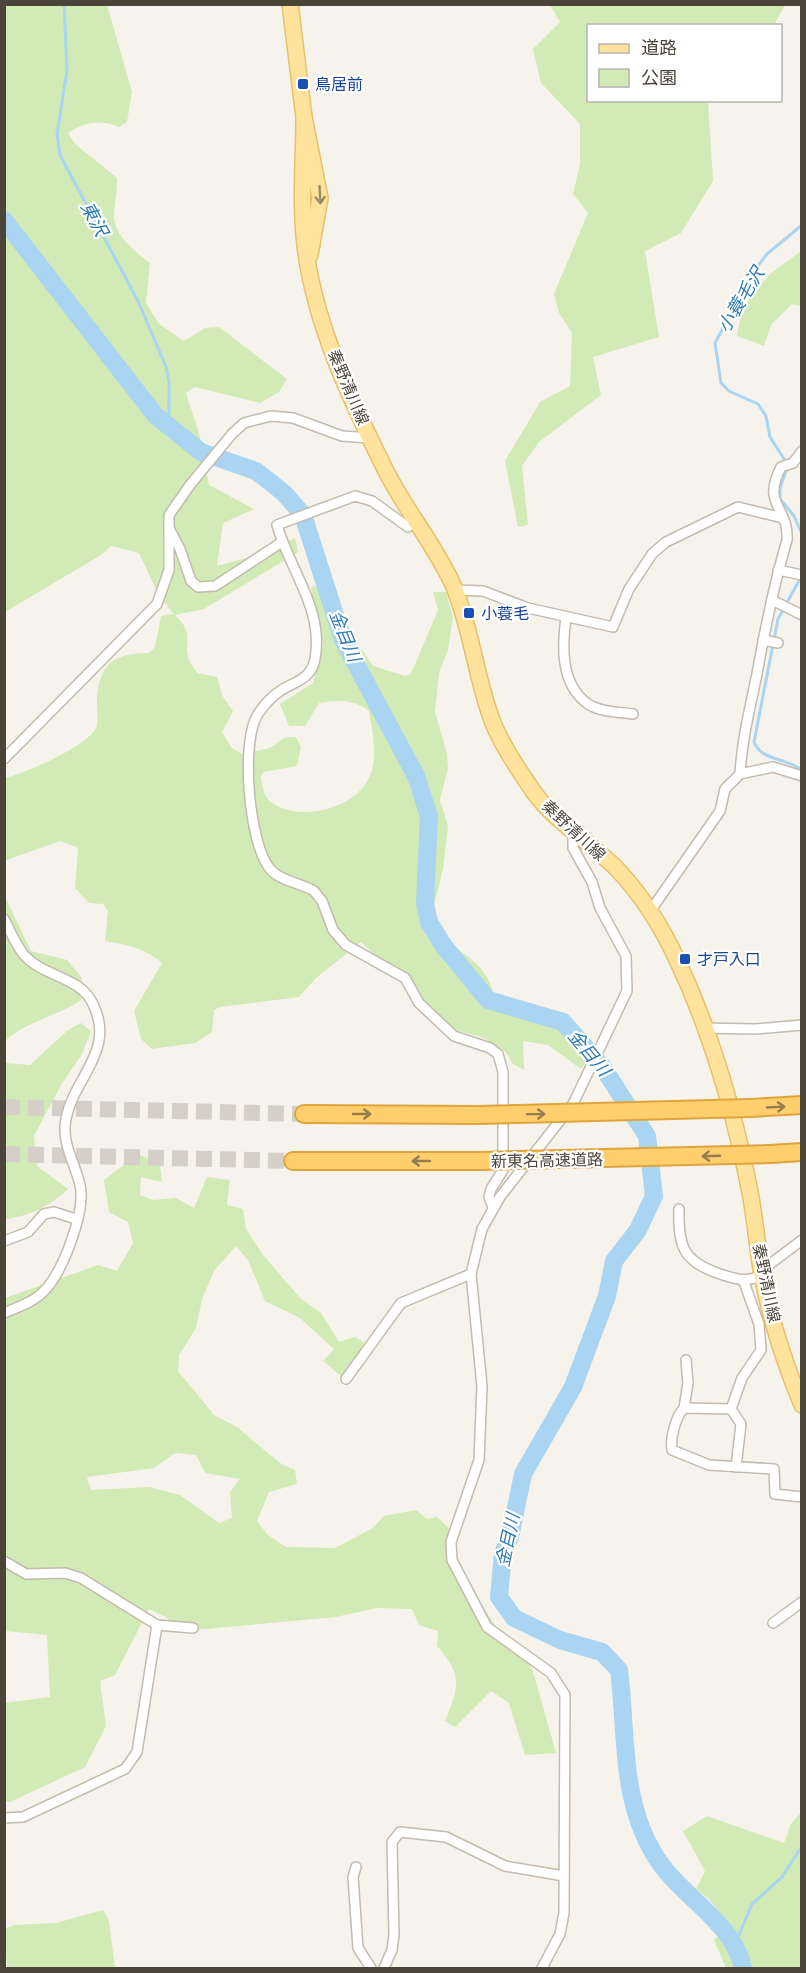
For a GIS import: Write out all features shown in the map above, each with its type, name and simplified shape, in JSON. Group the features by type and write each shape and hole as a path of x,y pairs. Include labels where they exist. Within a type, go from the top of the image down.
{"highway":[{"path":"304,1114 478,1115 801,1105"},
{"name":"新東名高速道路","path":"293,1161 480,1161 801,1152"}],"main road":[{"name":"秦野清川線","path":"290,4 304,117 321,198 308,267 326,333 387,475 442,561 455,590 494,726 535,794 573,832 614,866 651,910 680,965 734,1125 750,1192 762,1272 790,1377 801,1406"}],"street":[{"path":"4,759 157,604 170,570 169,515 231,434 244,423 271,416 320,426 355,439 370,438"},
{"path":"740,774 747,711 765,640 778,570 788,540 788,528 772,489 781,467 793,463 801,451"},
{"path":"417,522 408,526 399,522 364,497 343,498 277,525 282,542 315,617 315,659 309,674 270,698 256,716 247,784 261,854 270,870 282,878 314,891 337,936 346,945 405,978 419,1003 454,1036 490,1048 498,1054 503,1072 503,1170 491,1189 489,1197 493,1207"},
{"path":"781,513 788,501"},
{"path":"455,590 483,591 528,608 613,627 629,589 652,554 666,542 729,509 750,508 781,513"},
{"path":"168,526 180,549 191,581 206,588 215,586 282,542"},
{"path":"778,570 797,574"},
{"path":"773,601 801,615"},
{"path":"566,617 561,651 564,666 575,688 586,703 600,709 633,714"},
{"path":"765,640 777,643"},
{"path":"651,910 720,811 725,789 740,774 772,767 801,776"},
{"path":"542,1968 560,1934 564,1913 565,1695 551,1673 487,1627 452,1560 451,1542 454,1525 479,1460 482,1386 471,1274 482,1228 493,1207 566,1114 590,1070 627,991 626,956 600,908 592,882 573,848 573,832"},
{"path":"4,919 24,955 39,966 83,988 99,1022 99,1048 91,1066 77,1087 65,1122 66,1142 80,1185 81,1201 69,1250 45,1290 33,1300 4,1313"},
{"path":"702,1028 755,1029 801,1024"},
{"path":"679,1209 679,1235 688,1255 699,1267 744,1281 762,1272 801,1240"},
{"path":"4,1241 28,1232 44,1214 54,1212 76,1219"},
{"path":"346,1379 401,1303 471,1274"},
{"path":"731,1409 742,1378 762,1350 759,1324 744,1281"},
{"path":"686,1360 688,1383 684,1408 680,1412 671,1444 672,1450 709,1465 774,1469 775,1494 801,1497"},
{"path":"684,1408 731,1409"},
{"path":"731,1409 741,1424 736,1467"},
{"path":"4,1561 26,1574 65,1573 81,1578 157,1625 193,1628"},
{"path":"772,1623 801,1602"},
{"path":"4,1818 23,1817 125,1769 132,1762 137,1752 157,1625"},
{"path":"384,1968 392,1950 394,1935 392,1842 400,1832 446,1837 505,1866 564,1876"},
{"path":"356,1867 353,1877 358,1948 371,1968"}],"green space":[{"path":"4,5 107,5 132,92 127,122 119,127 106,123 92,123 80,126 68,133 75,144 117,178 115,223 127,243 150,263 146,303 159,324 184,341 205,328 219,327 287,379 279,392 260,403 195,387 186,393 199,433 209,485 254,509 223,523 217,566 246,558 295,538 298,552 204,609 175,615 187,632 187,653 190,663 197,673 217,677 223,697 233,711 222,732 232,748 242,754 270,748 286,737 296,737 301,747 297,766 264,772 261,776 262,787 271,802 298,812 314,812 344,803 366,783 372,770 374,748 369,711 357,704 345,701 319,703 305,726 289,726 280,704 313,683 323,644 311,589 314,585 335,599 354,638 373,666 405,676 411,674 438,610 433,592 446,592 453,617 448,650 439,673 435,712 447,753 448,768 440,800 448,826 443,869 434,906 423,925 426,936 449,945 478,966 491,985 494,997 547,1012 590,1056 581,1069 548,1045 523,1041 524,1070 513,1064 505,1051 484,1038 453,1029 361,942 316,978 299,997 220,1007 214,1010 212,1032 195,1043 152,1049 141,1039 134,1011 162,963 142,951 105,941 108,911 103,904 89,903 75,888 78,848 60,841 7,860 5,858 5,778 55,758 90,735 97,726 98,692 103,671 116,659 149,653 155,647 161,616 174,614 158,594 139,553 111,546 101,555 5,612"},
{"path":"550,5 785,5 775,24 587,24 587,102 708,102 713,181 681,233 645,251 659,337 593,357 601,395 539,442 522,466 528,525 518,527 505,461 540,402 570,386 572,333 559,313 554,294 588,213 573,194 580,164 580,124 541,83 533,49 560,22"},
{"path":"801,251 801,306 792,304 771,325 764,346 737,336 742,308 769,275"},
{"path":"4,895 31,951 67,960 82,978 81,1000 22,1029 5,1041"},
{"path":"81,1023 91,1031 82,1054 61,1085 34,1136 37,1166 68,1189 39,1209 22,1216 5,1219 5,1063 30,1065 68,1030"},
{"path":"138,1154 160,1164 162,1182 141,1177 140,1195 153,1200 176,1198 194,1208 207,1177 230,1180 227,1205 243,1209 246,1229 263,1255 301,1299 321,1313 339,1342 355,1337 365,1343 342,1377 323,1361 334,1349 300,1318 265,1301 248,1260 236,1246 214,1271 202,1299 196,1328 179,1355 178,1371 214,1415 237,1427 280,1463 295,1470 297,1484 269,1492 257,1521 268,1535 286,1547 335,1548 373,1528 384,1516 416,1510 427,1519 437,1517 452,1531 446,1549 498,1630 525,1652 534,1675 556,1753 525,1755 509,1703 491,1691 455,1727 445,1721 455,1690 455,1674 437,1646 438,1631 419,1625 412,1609 376,1608 336,1617 173,1632 168,1618 149,1609 115,1675 100,1681 106,1726 85,1767 10,1802 5,1801 4,1703 50,1697 47,1635 5,1631 5,1298 98,1265 117,1271 133,1243 128,1222 109,1212 104,1180","holes":["175,1453 196,1455 205,1473 240,1479 230,1492 232,1518 219,1523 180,1495 149,1487 91,1490 87,1477 154,1468"]},
{"path":"801,1812 801,1968 726,1968 714,1940 732,1928 708,1898 696,1889 705,1871 683,1831 707,1816 784,1843 791,1824"},
{"path":"103,1910 109,1921 115,1968 7,1968 5,1929 14,1925 56,1923"}],"waterway":[{"name":"東沢","path":"64,4 67,71 57,134 60,155 138,301 166,367 169,381 169,427"},
{"name":"金目川","path":"4,220 155,415 201,452 256,471 284,493 303,515 343,640 416,776 429,816 425,904 429,922 443,945 488,1000 563,1022 602,1066 647,1136 654,1196 638,1230 614,1261 607,1296 573,1387 523,1474 510,1537 503,1553 499,1597 514,1618 560,1640 602,1652 619,1670 630,1788 643,1833 664,1869 729,1937 738,1952 743,1968"},
{"name":"小蓑毛沢","path":"802,225 767,254 754,271 715,343 721,383 729,391 758,404 766,416 770,437 786,462 780,499 794,516 802,534"},
{"name":"小蓑毛沢","path":"799,768 767,756 757,748 754,742 778,619 801,577"},
{"name":"小蓑毛沢","path":"735,1945 752,1904 782,1877 802,1846"}],"tunnel":[{"path":"4,1107 304,1114"},
{"path":"4,1154 293,1161"}],"place":[{"name":"鳥居前","path":"303,84"},
{"name":"小蓑毛","path":"469,613"},
{"name":"才戸入口","path":"685,959"}]}
